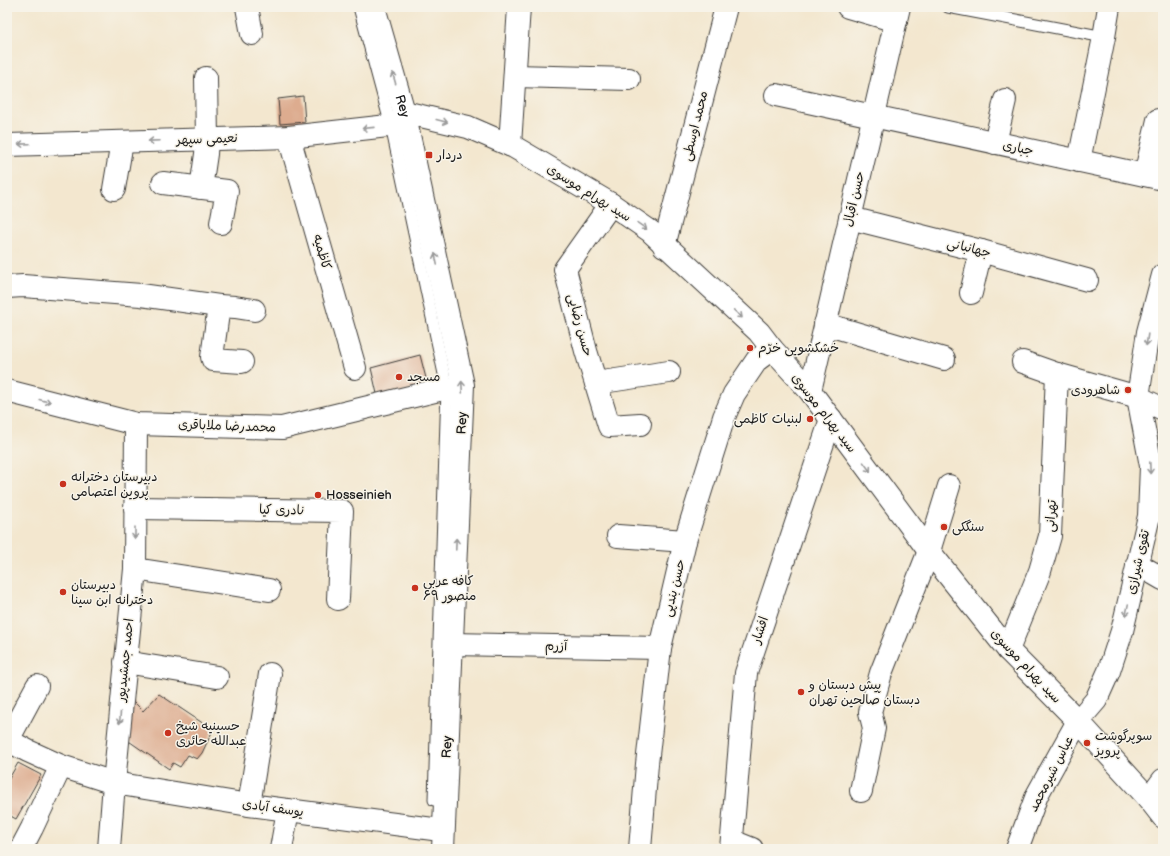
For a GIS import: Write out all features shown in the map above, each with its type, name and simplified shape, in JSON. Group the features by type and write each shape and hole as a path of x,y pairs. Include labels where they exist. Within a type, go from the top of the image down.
{"street":[{"path":"247,7 252,34"},
{"name":"Rey","path":"374,7 463,385 443,849"},
{"path":"510,145 519,7"},
{"name":"محمد اوسطی","path":"664,246 726,7"},
{"path":"848,7 898,14"},
{"path":"1079,161 1109,7"},
{"name":"حسن اقبال","path":"810,391 898,14"},
{"path":"515,76 629,79"},
{"path":"201,188 207,139 206,78"},
{"name":"جباری","path":"776,95 1154,177"},
{"path":"995,143 1005,100"},
{"name":"نعیمی سپهر","path":"7,145 289,137 400,120"},
{"name":"سید بهرام موسوی","path":"400,120 468,127 510,145 611,204 650,231 664,246 759,332 772,349 810,391 929,551 1008,650 1078,721 1163,817"},
{"path":"1154,177 1158,120"},
{"name":"کاظمیه","path":"289,137 355,368"},
{"path":"114,189 122,142"},
{"path":"163,183 227,191 221,223"},
{"name":"حسن رضایی","path":"611,204 565,269 586,351 609,426 640,424"},
{"name":"جهانبانی","path":"850,218 981,251 1087,280"},
{"path":"971,293 981,251"},
{"name":"تقوی شیرازی","path":"1078,721 1096,700 1109,670 1122,631 1149,516 1151,466 1138,397 1148,332 1163,275"},
{"path":"7,288 23,286 141,295 254,310"},
{"path":"219,306 212,357 213,360 242,362"},
{"path":"825,324 944,360"},
{"name":"حسن بندپی","path":"640,849 647,764 660,648 685,541 724,417 734,394 757,360 772,349"},
{"path":"1023,362 1057,374 1138,397 1163,409"},
{"path":"596,383 670,372"},
{"name":"تهرانی","path":"1008,650 1040,571 1050,536 1057,374"},
{"name":"محمدرضا ملاباقری","path":"7,391 136,424 282,428 447,388"},
{"name":"افشار","path":"738,846 746,673 831,419"},
{"name":"احمد جمشیدپور","path":"109,849 125,662 135,569 136,424"},
{"path":"861,791 874,728 870,712 880,674 929,551 949,486"},
{"name":"نادری کیا","path":"135,508 342,511 338,599"},
{"path":"618,536 685,541"},
{"path":"1137,564 1163,579"},
{"path":"135,569 268,590"},
{"name":"آزرم","path":"452,644 660,648"},
{"path":"125,662 217,677"},
{"path":"249,805 270,674"},
{"path":"8,740 37,686"},
{"name":"عباس شیرمحمد","path":"1017,849 1037,795 1078,721"},
{"name":"یوسف آبادی","path":"8,740 61,766 114,783 288,810 433,839"},
{"path":"21,849 61,766"},
{"path":"1148,799 1163,780"},
{"path":"281,849 288,810"}],"lane":[{"path":"359,7 400,120 447,388 433,839"},
{"path":"948,7 1104,37"}],"building":[{"path":"303,96 305,122 280,124 278,99"},
{"name":"مسجد","path":"420,355 428,386 378,398 371,368"},
{"name":"حسینیه شیخ عبدالله حائری","path":"159,694 213,730 202,753 197,759 188,755 180,767 173,763 169,769 123,737 130,698 143,711"},
{"path":"18,763 41,775 16,819 7,814 7,782"}],"place":[{"name":"دردار","path":"429,155"},
{"name":"خشکشویی خرّم","path":"750,348"},
{"name":"مسجد","path":"399,377"},
{"name":"شاهرودی","path":"1128,390"},
{"name":"لبنیات کاظمی","path":"810,419"},
{"name":"دبیرستان دخترانه پروین اعتصامی","path":"63,484"},
{"name":"Hosseinieh","path":"318,495"},
{"name":"سنگکی","path":"944,527"},
{"name":"کافه عربی منصور ۶۹","path":"415,588"},
{"name":"دبیرستان دخترانه ابن سینا","path":"63,592"},
{"name":"پیش دبستان و دبستان صالحین تهران","path":"801,692"},
{"name":"حسینیه شیخ عبدالله حائری","path":"168,733"},
{"name":"سوپرگوشت پرویز","path":"1087,743"}]}
